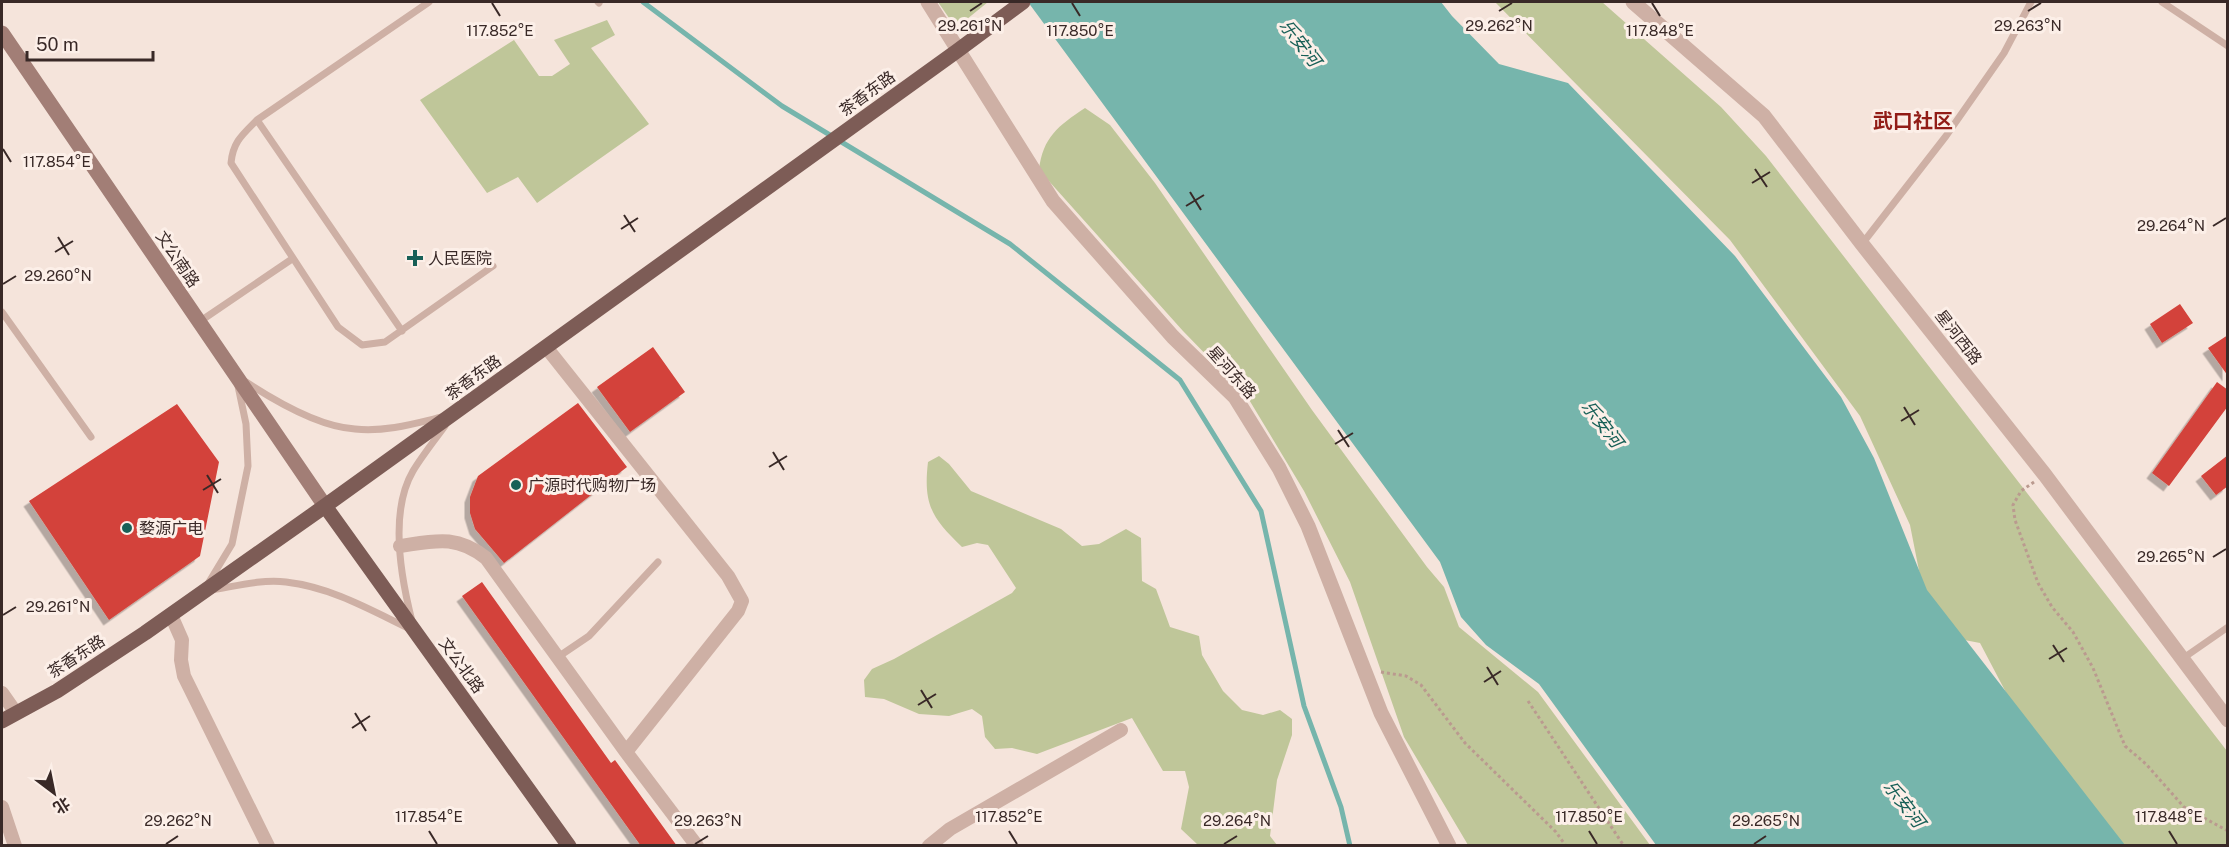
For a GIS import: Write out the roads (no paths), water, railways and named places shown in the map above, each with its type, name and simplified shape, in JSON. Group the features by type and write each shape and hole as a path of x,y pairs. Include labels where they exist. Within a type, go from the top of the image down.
{"main road":[{"name":"茶香东路","path":"2,721 57,691 171,615 1023,2"},
{"name":"文公南路","path":"2,33 325,506"},
{"name":"文公北路","path":"325,506 569,846"}],"street":[{"name":"星河东路","path":"928,2 1053,201 1173,337 1235,397 1279,468 1308,526 1381,713 1449,846"},
{"name":"星河西路","path":"1633,2 1764,116 2045,475 2228,720"},
{"path":"546,347 728,576 742,601 738,611 626,752"},
{"path":"400,546 450,540 464,543 486,558 697,846"},
{"path":"171,615 182,640 181,660 184,676 267,846"},
{"path":"2,693 16,713"},
{"path":"929,846 950,829 1121,730"},
{"path":"2,807 15,846"}],"lane":[{"path":"429,2 257,120 242,135 233,149 231,163 338,327 362,345 385,342 493,266"},
{"path":"1862,244 1959,118 2004,53 2031,2"},
{"path":"2162,2 2228,46"},
{"path":"257,120 402,331"},
{"path":"199,322 292,258"},
{"path":"2,312 91,437"},
{"path":"235,375 278,403 318,420 354,430 396,428 453,414"},
{"path":"204,591 232,544 248,466 246,424 235,375"},
{"path":"415,632 404,587 400,546 401,506 412,473 453,414"},
{"path":"558,657 589,636 658,562"},
{"path":"204,591 255,583 286,582 329,592 415,632"},
{"path":"2182,659 2228,627"}],"water":[{"name":"乐安河","path":"1028,2 1441,2 1499,64 1568,83 1735,256 1841,397 1874,458 1927,590 2125,845 1656,845 1539,684 1486,645 1461,617 1440,562"}],"waterway":[{"path":"643,2 782,106 1010,244 1180,380 1261,511 1304,706 1341,807 1350,846"}],"place":[{"name":"人民医院","path":"415,258"},
{"name":"广源时代购物广场","path":"516,485"},
{"name":"婺源广电","path":"127,528"}],"district":[{"name":"武口社区","path":"1913,121"}]}
